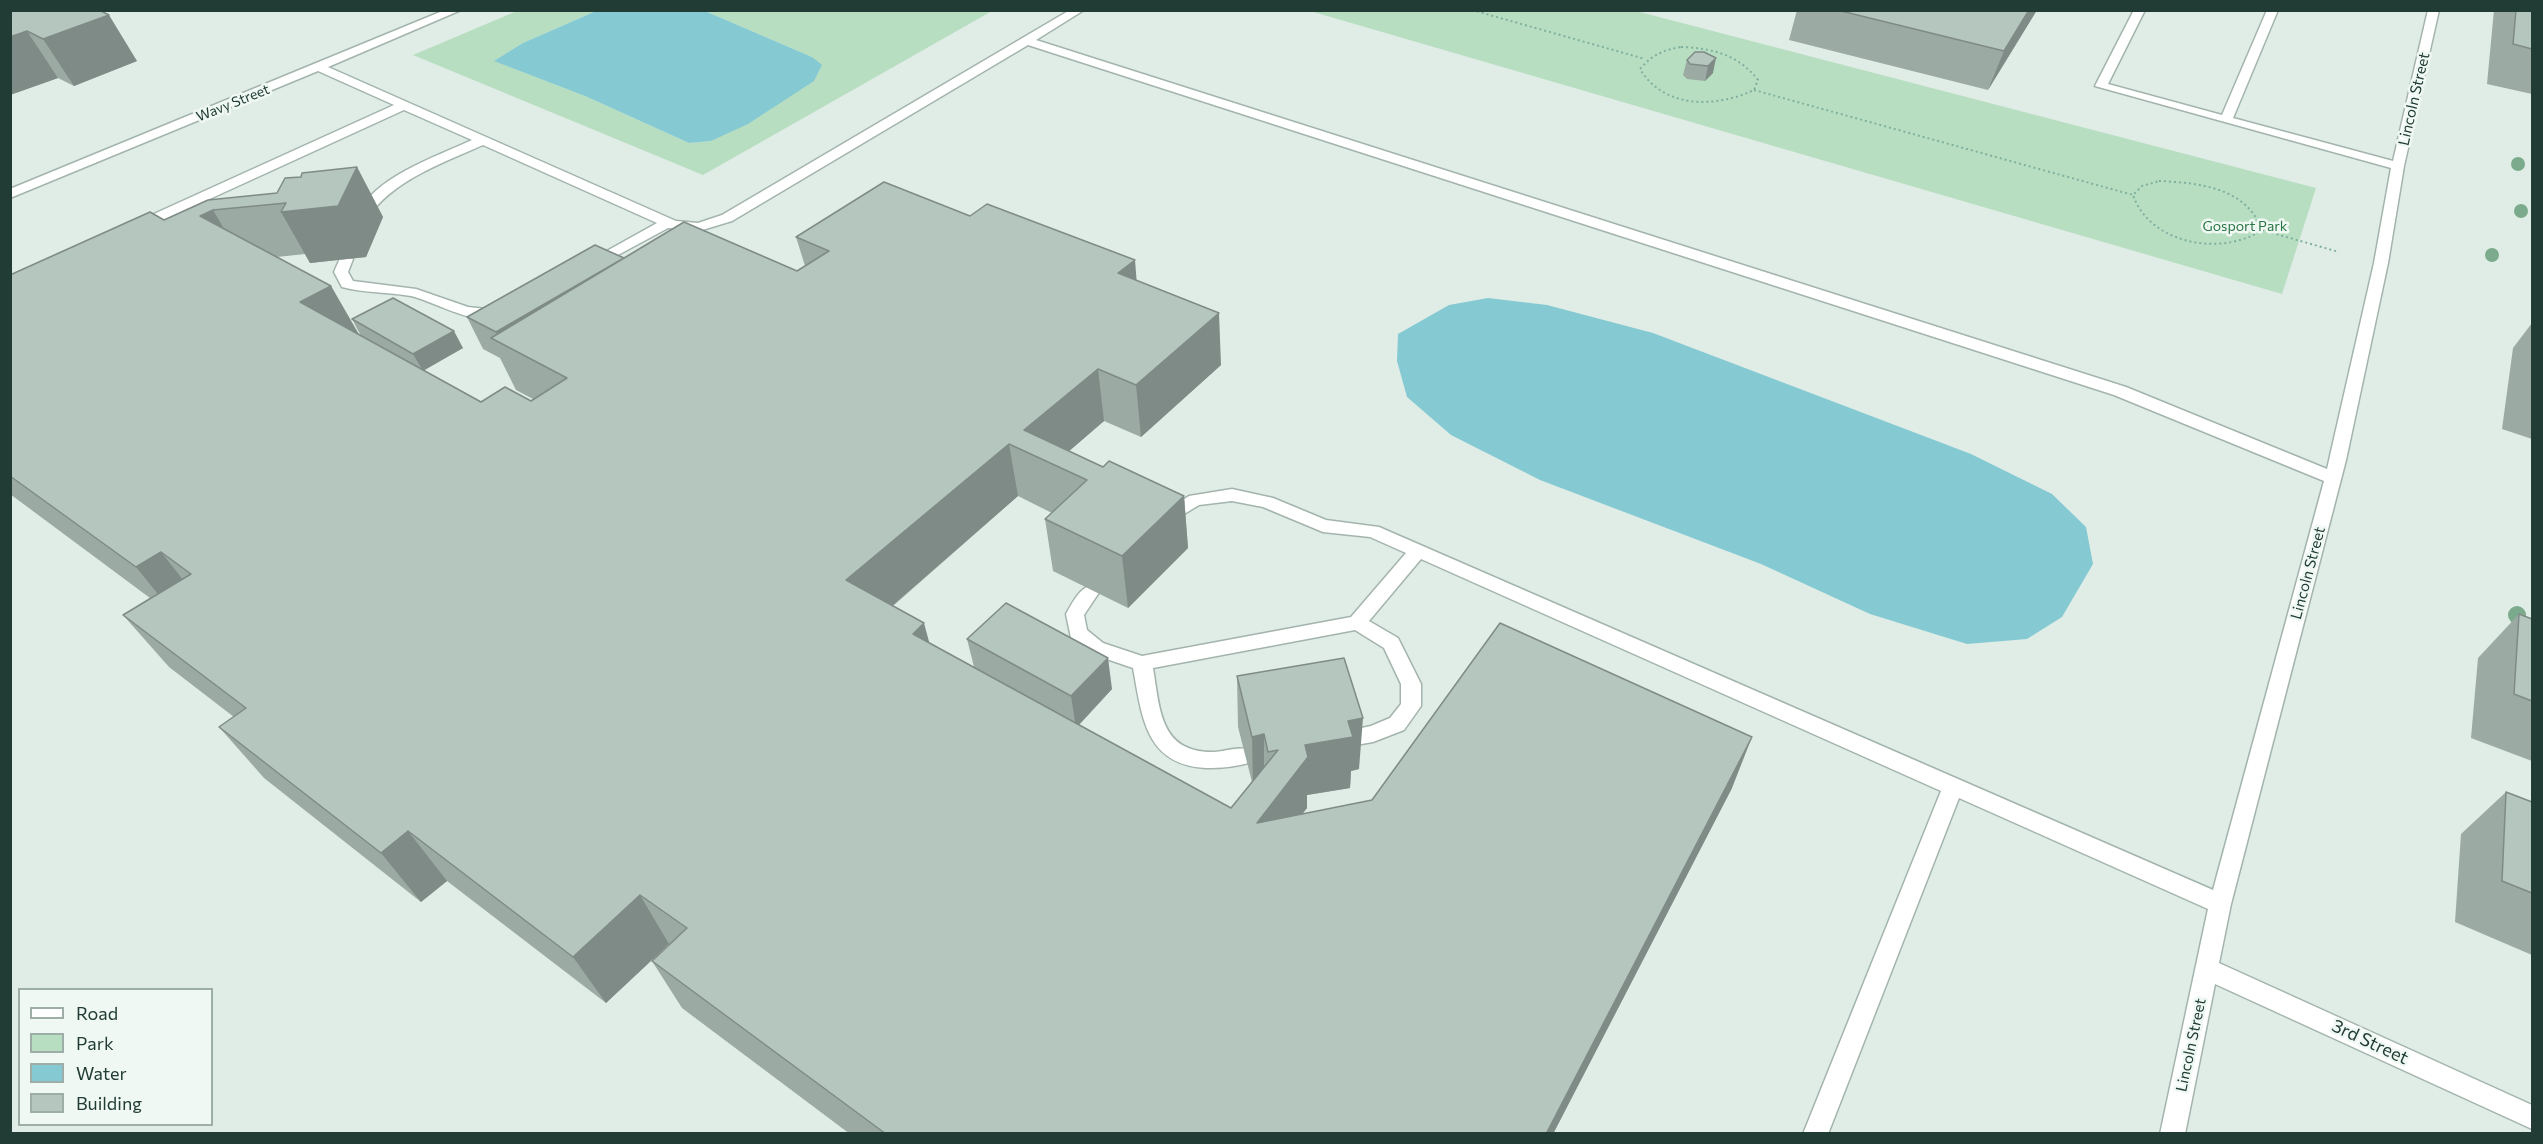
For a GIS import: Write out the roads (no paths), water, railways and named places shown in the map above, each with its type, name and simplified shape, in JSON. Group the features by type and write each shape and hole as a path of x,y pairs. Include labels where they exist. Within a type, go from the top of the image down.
{"street":[{"name":"Wavy Street","path":"10,194 456,10"},
{"path":"320,68 668,222 685,227 699,227 727,218 1079,10"},
{"path":"2140,10 2101,86 2398,166"},
{"path":"2226,120 2273,10"},
{"name":"Lincoln Street","path":"2172,1134 2220,904 2333,478 2381,263 2398,166 2434,10"},
{"path":"1028,41 2120,391 2333,478"},
{"path":"128,231 405,105"},
{"path":"360,219 364,206 381,190 483,140"},
{"path":"581,271 668,222"},
{"path":"346,259 341,272 348,284 370,289 417,293 462,312 479,315 510,309"},
{"path":"1152,531 1166,518 1195,500 1232,495 1268,502 1323,526 1373,531 2220,904"},
{"path":"1091,591 1075,614 1078,633 1096,648 1142,663 1357,623 1418,551"},
{"path":"1350,738 1373,734 1397,724 1411,706 1411,684 1391,643 1357,623"},
{"path":"1142,663 1154,728 1166,747 1188,759 1216,761 1244,756"},
{"path":"1815,1134 1954,785"},
{"name":"3rd Street","path":"2207,969 2532,1117"}],"water":[{"path":"596,11 705,11 812,57 822,65 814,81 748,124 711,141 689,143 585,96 494,61 523,43"},
{"path":"1488,298 1547,305 1653,333 1971,454 2052,494 2086,527 2093,564 2062,617 2027,639 1967,644 1870,614 1761,564 1540,480 1451,435 1407,397 1397,361 1398,334 1449,305"}],"park label":[{"name":"Gosport Park","path":"2245,226"}]}
